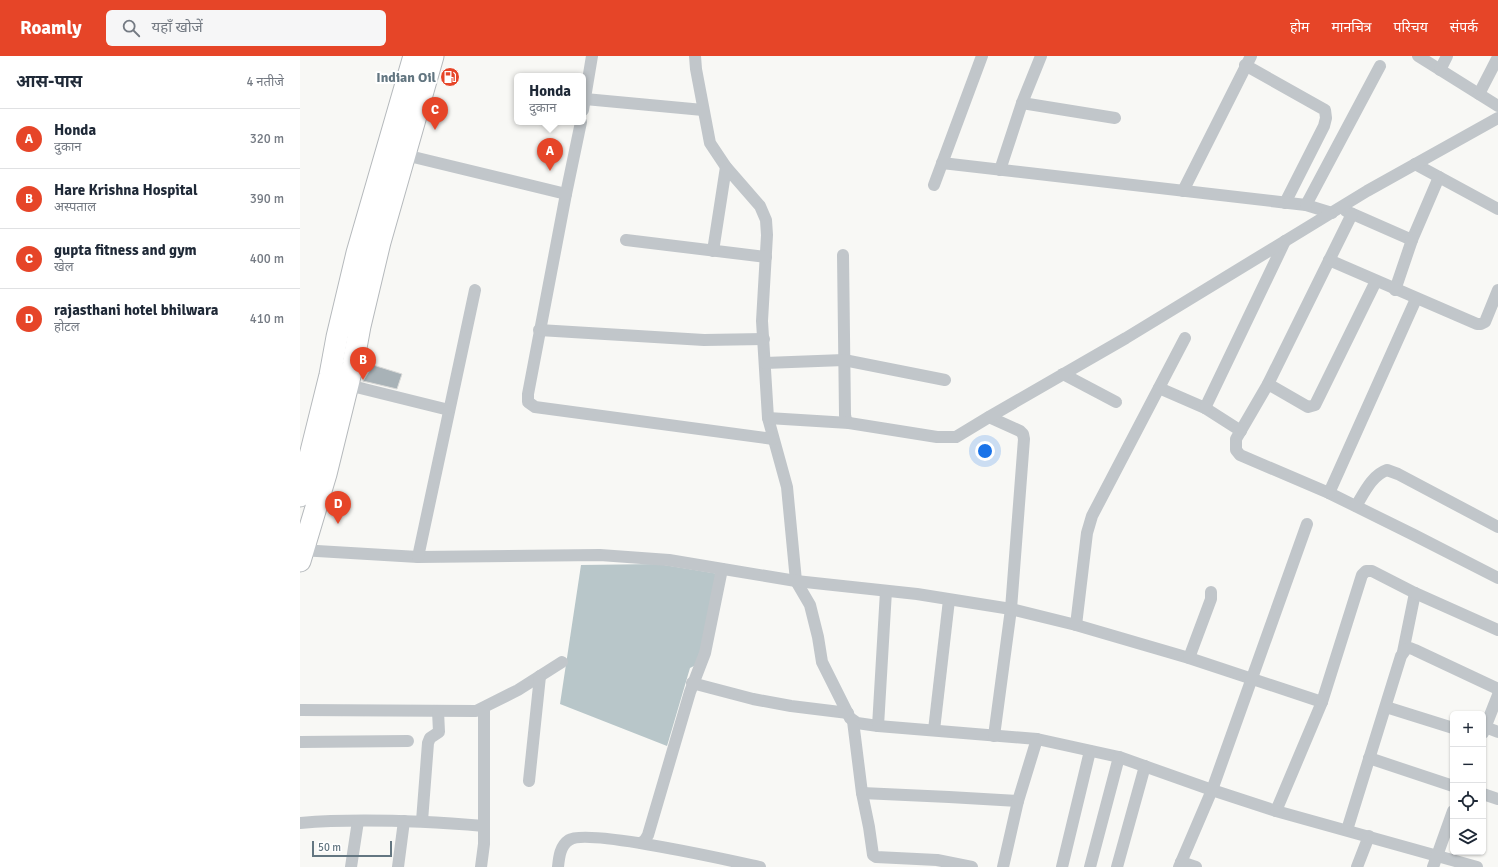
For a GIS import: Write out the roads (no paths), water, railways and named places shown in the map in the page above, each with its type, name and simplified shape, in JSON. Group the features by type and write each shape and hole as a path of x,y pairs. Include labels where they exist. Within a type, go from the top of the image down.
{"highway":[{"path":"300,496 330,375 337,336 357,253 414,56"},
{"path":"301,554 326,474 348,385 378,249 433,56"}],"street":[{"path":"586,92 592,56"},
{"path":"695,56 703,110 710,143 726,167 760,206 766,220 767,234 762,321 768,418 787,487 796,581 810,605 818,637 822,662 850,717 862,793 870,827 872,852 875,862 937,860 972,867"},
{"path":"934,186 982,56"},
{"path":"1000,170 1022,103 1041,56"},
{"path":"1418,56 1498,106"},
{"path":"1440,70 1447,56"},
{"path":"1479,94 1498,57"},
{"path":"1183,191 1248,61 1325,110 1327,114 1324,126 1285,203"},
{"path":"1306,205 1380,66"},
{"path":"1022,103 1115,118"},
{"path":"586,104 703,110"},
{"path":"768,418 849,423 952,438 960,435 1126,338 1335,210 1498,118"},
{"path":"580,125 539,330 528,394 528,402 535,407 773,439"},
{"path":"405,155 566,194"},
{"path":"942,163 1306,205 1352,214 1412,240"},
{"path":"1415,164 1498,209"},
{"path":"713,250 726,167"},
{"path":"1395,290 1412,240 1439,177"},
{"path":"1352,214 1268,384 1241,431 1235,444 1236,450 1240,455 1329,493 1498,578"},
{"path":"626,240 766,257"},
{"path":"1205,408 1285,241"},
{"path":"843,255 845,415 846,420 849,423"},
{"path":"1329,260 1416,299 1481,324 1485,322 1498,290"},
{"path":"1268,384 1308,407 1315,405 1376,281"},
{"path":"418,557 475,290"},
{"path":"1329,493 1416,299"},
{"path":"539,330 704,340 764,339"},
{"path":"1076,625 1087,533 1092,516 1185,338"},
{"path":"764,363 844,360 945,380"},
{"path":"1063,374 1116,402"},
{"path":"348,385 449,410"},
{"path":"1159,388 1205,408 1241,431"},
{"path":"989,417 1020,431 1023,434 1024,439 1011,609 994,736"},
{"path":"1356,506 1371,482 1381,472 1387,470 1398,474 1498,527"},
{"path":"1196,867 1180,865 1212,790 1307,524"},
{"path":"301,554 418,557 600,555 669,560 796,581 949,600 1011,609 1076,625 1188,658 1322,702"},
{"path":"641,843 648,835 692,683 706,648 722,569"},
{"path":"1276,811 1322,702 1362,575 1366,571 1372,571 1415,593 1498,630"},
{"path":"878,726 886,591"},
{"path":"1188,658 1211,599 1211,592"},
{"path":"1347,830 1403,652 1415,593"},
{"path":"934,730 949,600"},
{"path":"1403,652 1410,648 1498,689"},
{"path":"300,710 476,711 518,690 562,662"},
{"path":"530,781 540,676"},
{"path":"692,683 753,699 850,717 878,726 1037,739 1119,757 1276,811 1477,867"},
{"path":"1486,725 1498,695"},
{"path":"1386,707 1450,727"},
{"path":"481,867 484,844 484,708"},
{"path":"422,821 428,743 430,738 438,732 438,710"},
{"path":"1486,730 1498,732"},
{"path":"1003,867 1012,833 1018,801 1037,739"},
{"path":"300,742 408,740"},
{"path":"1062,867 1090,751"},
{"path":"1090,867 1119,757"},
{"path":"1369,758 1450,785"},
{"path":"1117,867 1145,766"},
{"path":"862,793 948,796 1018,801"},
{"path":"1486,795 1498,799"},
{"path":"1433,867 1450,819"},
{"path":"300,823 336,820 422,821 484,826"},
{"path":"352,867 358,820"},
{"path":"398,867 404,821"},
{"path":"1357,867 1368,836"},
{"path":"558,867 560,851 570,839 578,837 641,843 760,867"}],"place":[{"name":"Indian Oil","path":"450,77"},
{"name":"gupta fitness and gym","path":"435,130"},
{"name":"Honda","path":"550,171"},
{"name":"Hare Krishna Hospital","path":"363,380"},
{"name":"rajasthani hotel bhilwara","path":"338,524"}]}
